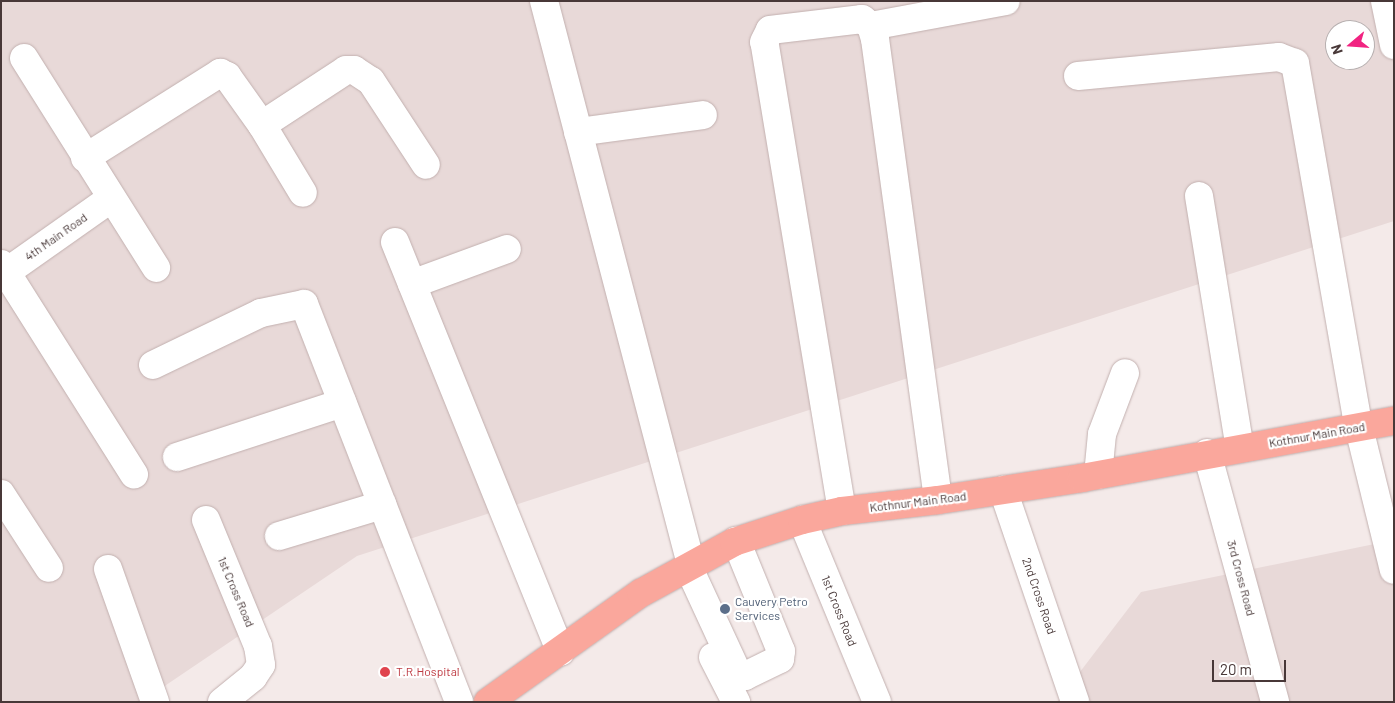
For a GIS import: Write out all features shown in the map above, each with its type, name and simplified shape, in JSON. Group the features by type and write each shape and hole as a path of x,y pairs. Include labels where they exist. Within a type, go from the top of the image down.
{"main road":[{"name":"Kothnur Main Road","path":"488,702 561,652 641,592 736,542 802,520 842,511 938,500 1098,475 1207,453 1394,421"}],"street":[{"path":"544,1 578,132 684,569 736,702"},
{"path":"871,26 1006,1"},
{"path":"1386,1 1394,45"},
{"path":"842,511 764,42 770,30 862,19 871,26 875,39 938,500"},
{"path":"1078,76 1279,57 1295,63 1359,428 1394,570"},
{"path":"24,58 110,199 156,268"},
{"path":"262,125 346,70 354,70 370,82 426,165"},
{"path":"85,158 220,73 228,76 262,125 303,192"},
{"path":"578,132 702,115"},
{"path":"1199,196 1240,448"},
{"name":"4th Main Road","path":"3,270 110,199"},
{"path":"395,242 561,652"},
{"path":"412,284 507,249"},
{"path":"3,270 134,474"},
{"path":"153,365 262,313 304,304 459,702"},
{"path":"1098,475 1102,434 1126,373"},
{"path":"177,457 342,403"},
{"name":"3rd Cross Road","path":"1207,453 1274,702"},
{"name":"2nd Cross Road","path":"1003,490 1075,702"},
{"path":"1,494 49,568"},
{"path":"279,536 382,505"},
{"name":"1st Cross Road","path":"206,520 258,646 262,665 253,677 222,702"},
{"name":"1st Cross Road","path":"802,520 877,702"},
{"path":"684,569 737,672 744,676 780,659 781,651 736,542"},
{"path":"108,569 155,702"}],"shaded area":[{"path":"1,1 1394,1 1394,221 357,556 141,702 1,702"},
{"path":"1394,540 1394,702 1057,702 1141,592"}],"place":[{"name":"Cauvery Petro Services","path":"725,609"},
{"name":"T.R.Hospital","path":"385,672"}]}
